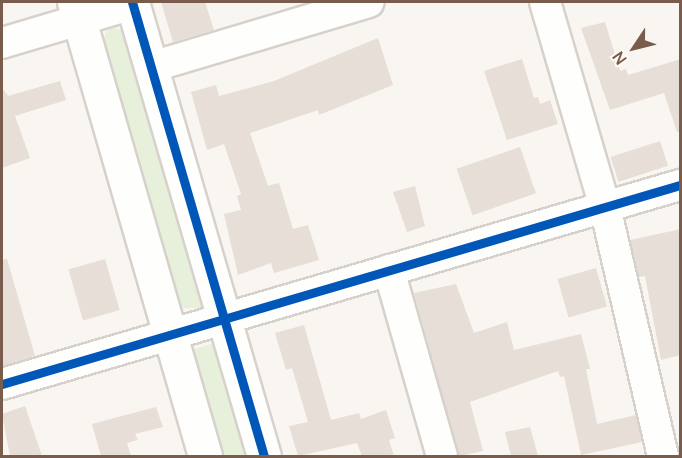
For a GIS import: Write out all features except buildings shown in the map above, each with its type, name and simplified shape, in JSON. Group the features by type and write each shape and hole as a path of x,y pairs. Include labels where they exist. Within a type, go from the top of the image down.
{"street":[{"path":"151,67 369,2"},
{"path":"545,2 605,207 663,456"},
{"path":"2,43 77,11 133,3 264,456"},
{"path":"77,11 205,456"},
{"path":"2,384 681,185"},
{"path":"389,270 442,456"}],"green space":[{"path":"113,27 126,32 206,302 201,308 184,308 176,302 101,44 107,31"},
{"path":"219,342 252,456 222,456 191,350"}],"cycle path":[{"path":"132,2 264,456"},
{"path":"2,384 680,185"}]}
